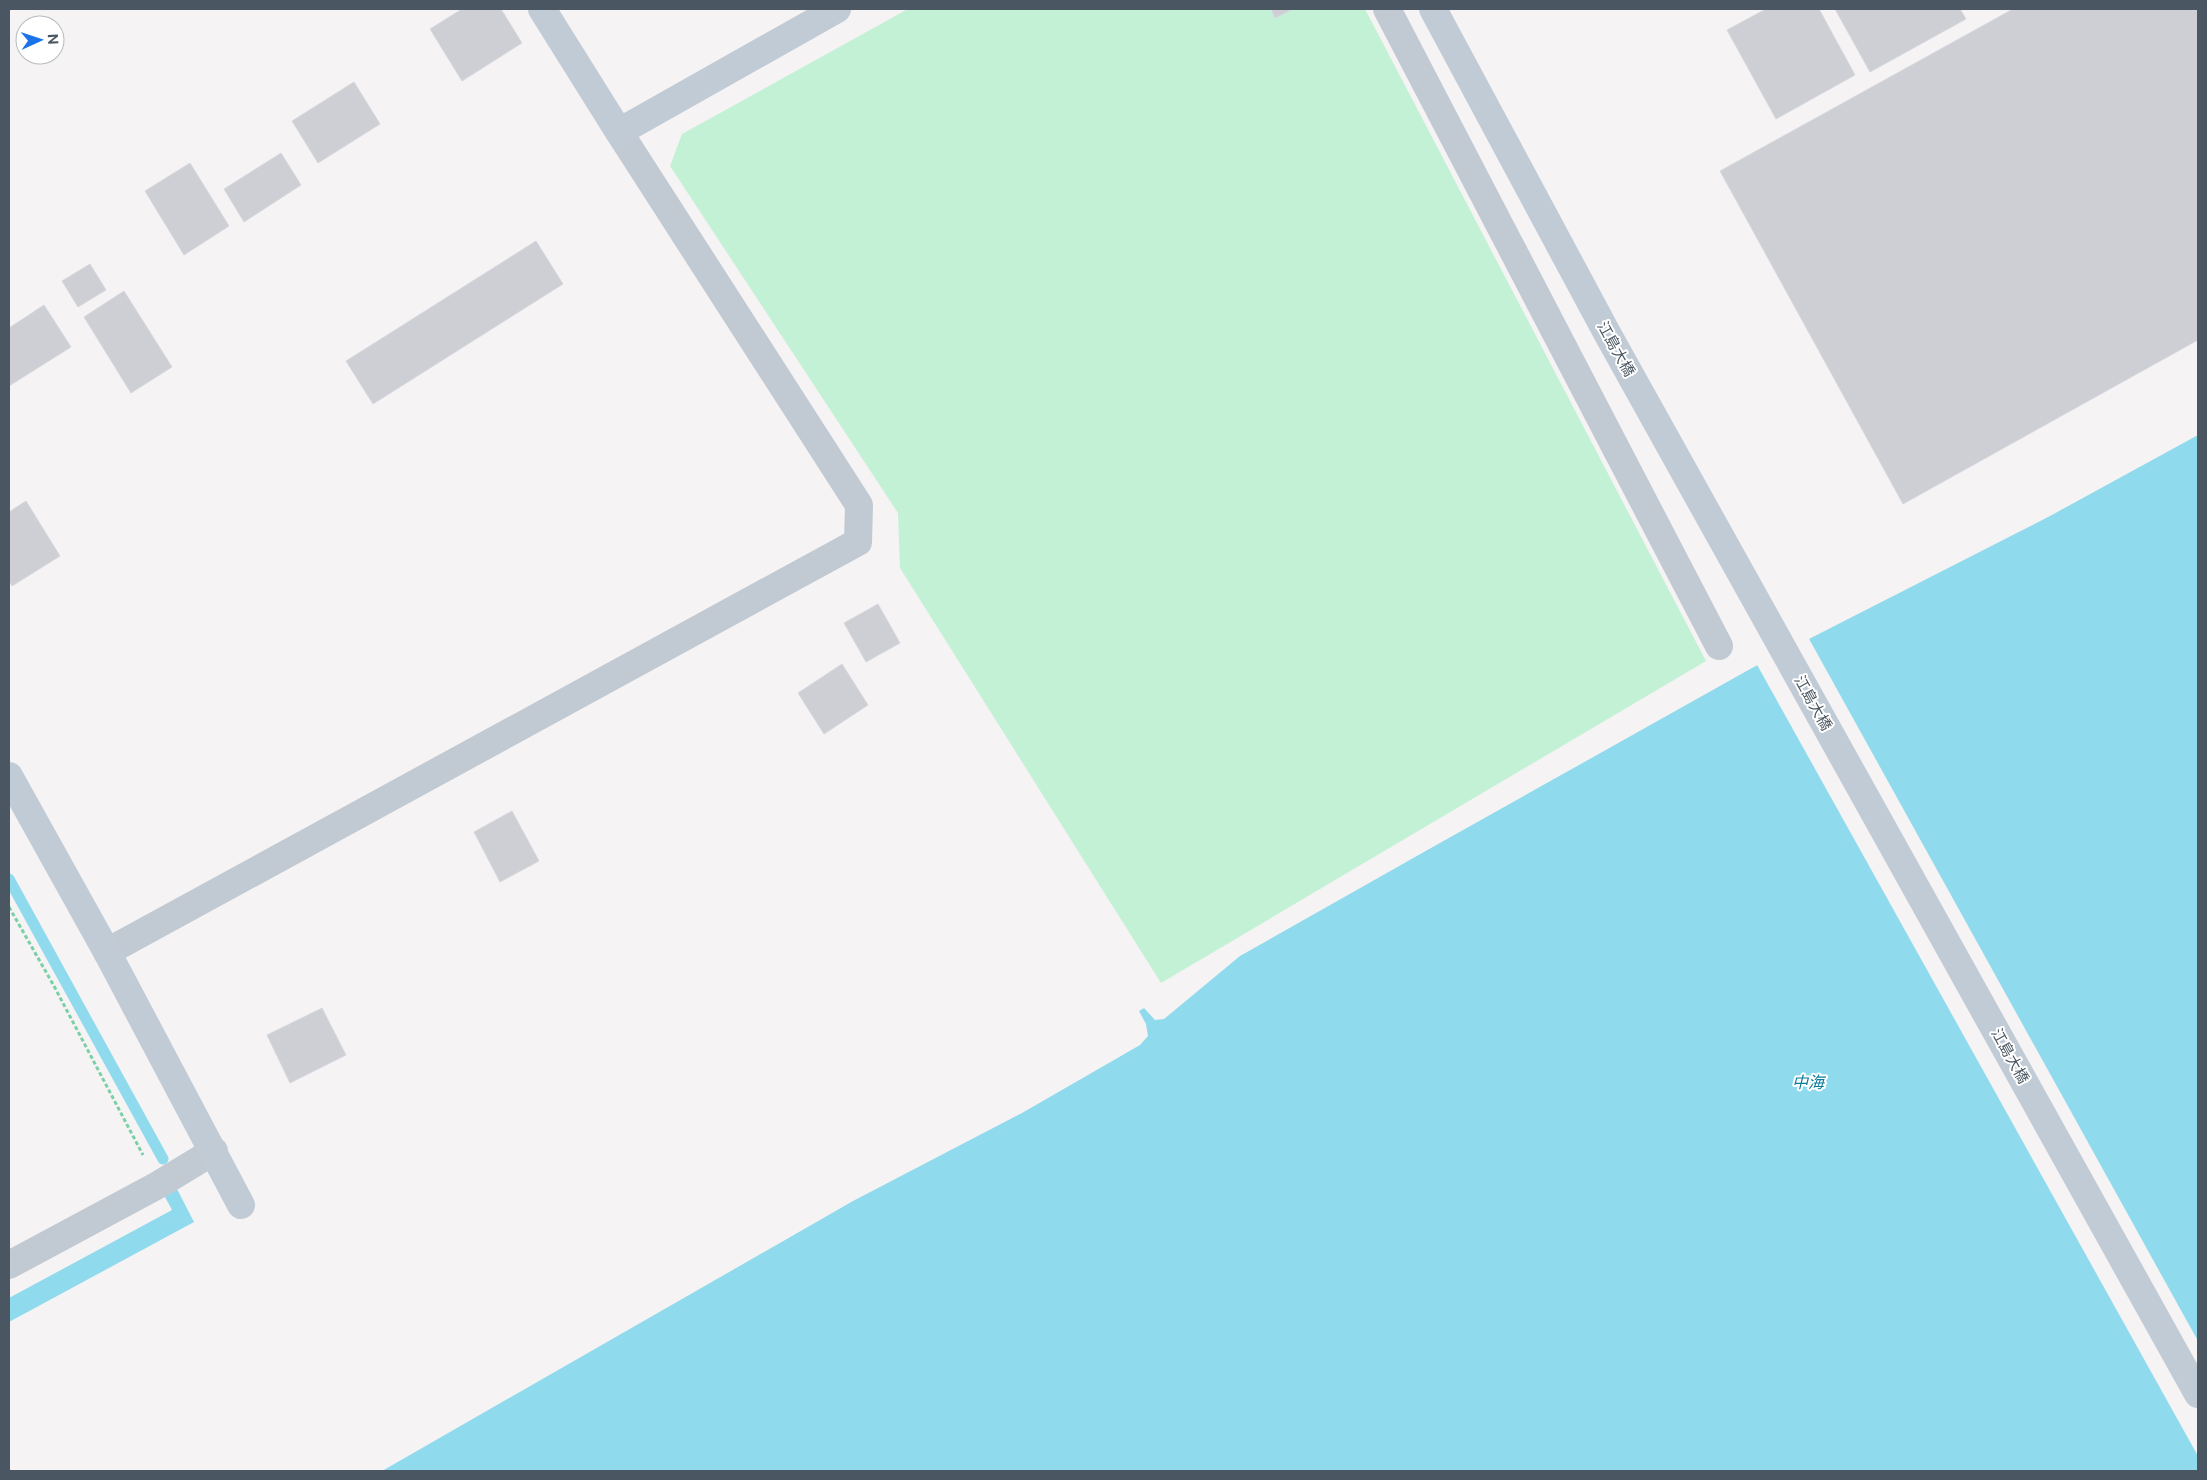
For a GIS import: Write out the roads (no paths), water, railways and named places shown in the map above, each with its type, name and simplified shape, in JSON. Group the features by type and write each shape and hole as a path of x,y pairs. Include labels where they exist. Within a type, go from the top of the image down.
{"street":[{"path":"106,952 858,542 859,505 542,9"},
{"path":"619,132 837,9"},
{"path":"1387,9 1719,646"},
{"name":"江島大橋","path":"1433,9 1607,334 2198,1394"},
{"path":"9,776 214,1151 241,1204"},
{"path":"9,1265 158,1185 214,1151"}],"water":[{"name":"中海","path":"2198,435 2198,1471 382,1471 853,1201 1022,1113 1140,1045 1148,1036 1146,1024 1139,1011 1144,1008 1155,1020 1164,1019 1240,956 1431,848 1752,668 2050,516"},
{"path":"177,1189 194,1222 9,1322 9,1298 172,1210 164,1195"}],"waterway":[{"path":"9,879 163,1159"}]}
